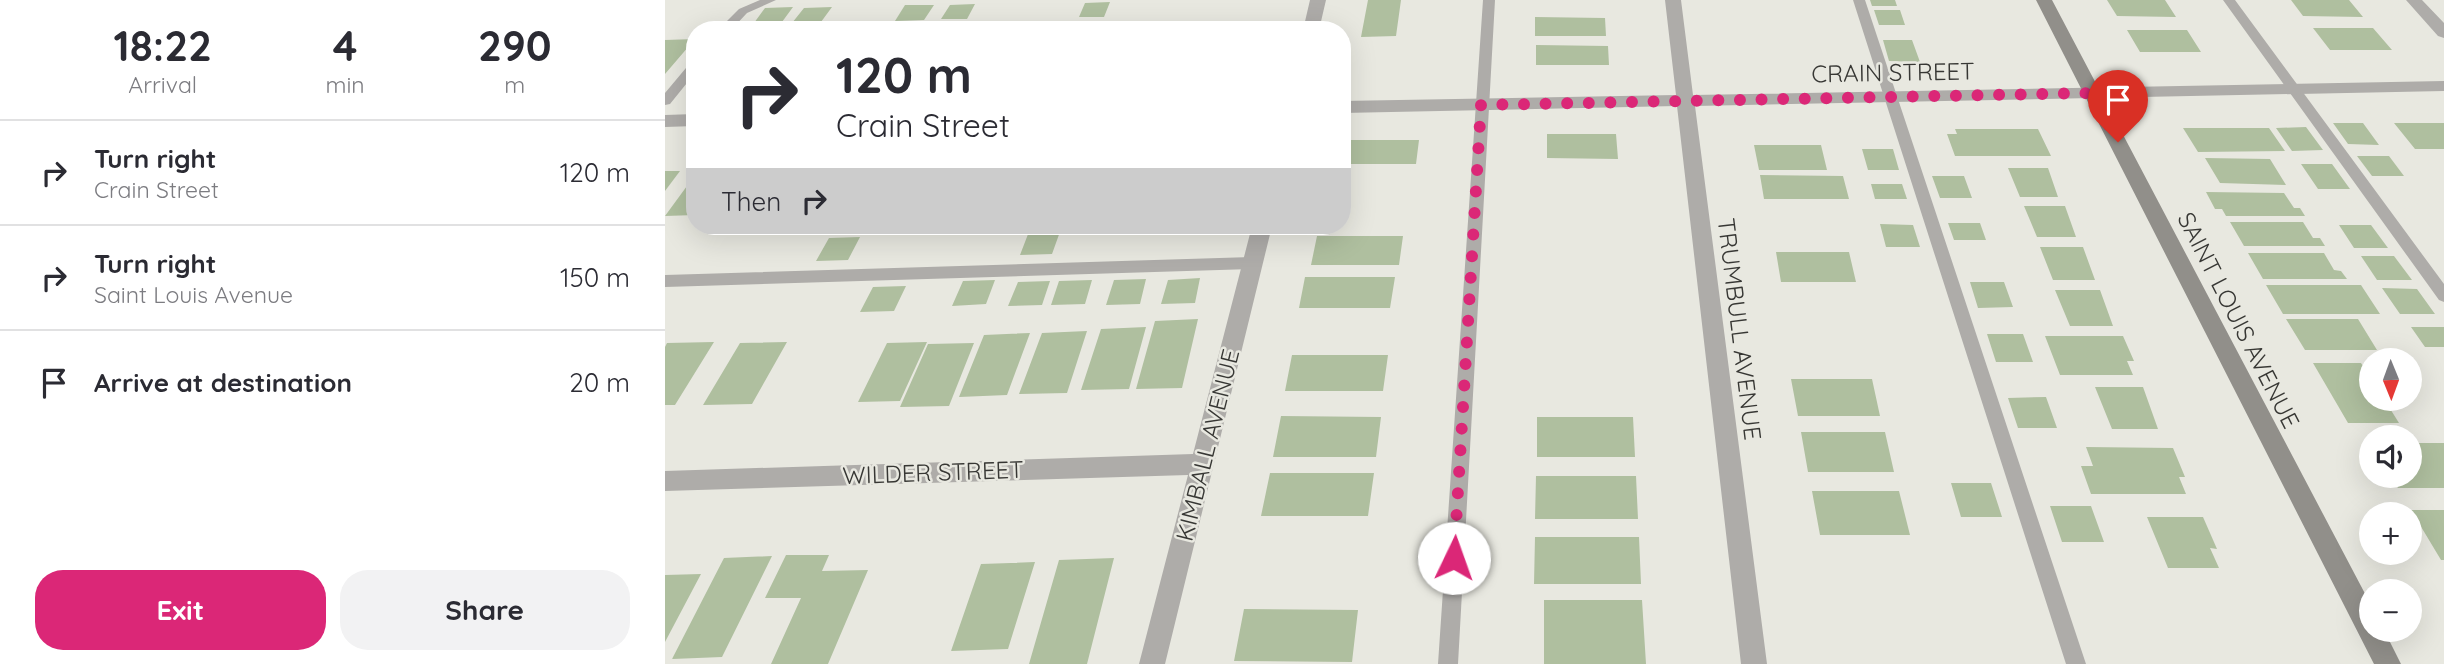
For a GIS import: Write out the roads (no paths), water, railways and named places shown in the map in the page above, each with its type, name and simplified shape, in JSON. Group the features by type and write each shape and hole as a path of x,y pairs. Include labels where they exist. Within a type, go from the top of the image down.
{"street":[{"path":"1313,21 1318,0"},
{"name":"TRUMBULL AVENUE","path":"1673,0 1754,664"},
{"name":"SAINT LOUIS AVENUE","path":"2044,0 2388,664"},
{"path":"2414,0 2444,33"},
{"name":"CRAIN STREET","path":"1351,107 2444,86"},
{"path":"665,121 686,120"},
{"name":"KIMBALL AVENUE","path":"1152,664 1260,235"},
{"name":"WILDER STREET","path":"665,481 1202,464"}],"lane":[{"path":"733,21 743,11 770,0"},
{"path":"1448,664 1489,0"},
{"path":"1859,0 2076,664"},
{"path":"2229,0 2444,296"},
{"path":"665,101 686,76"},
{"path":"665,281 1252,263"}]}
